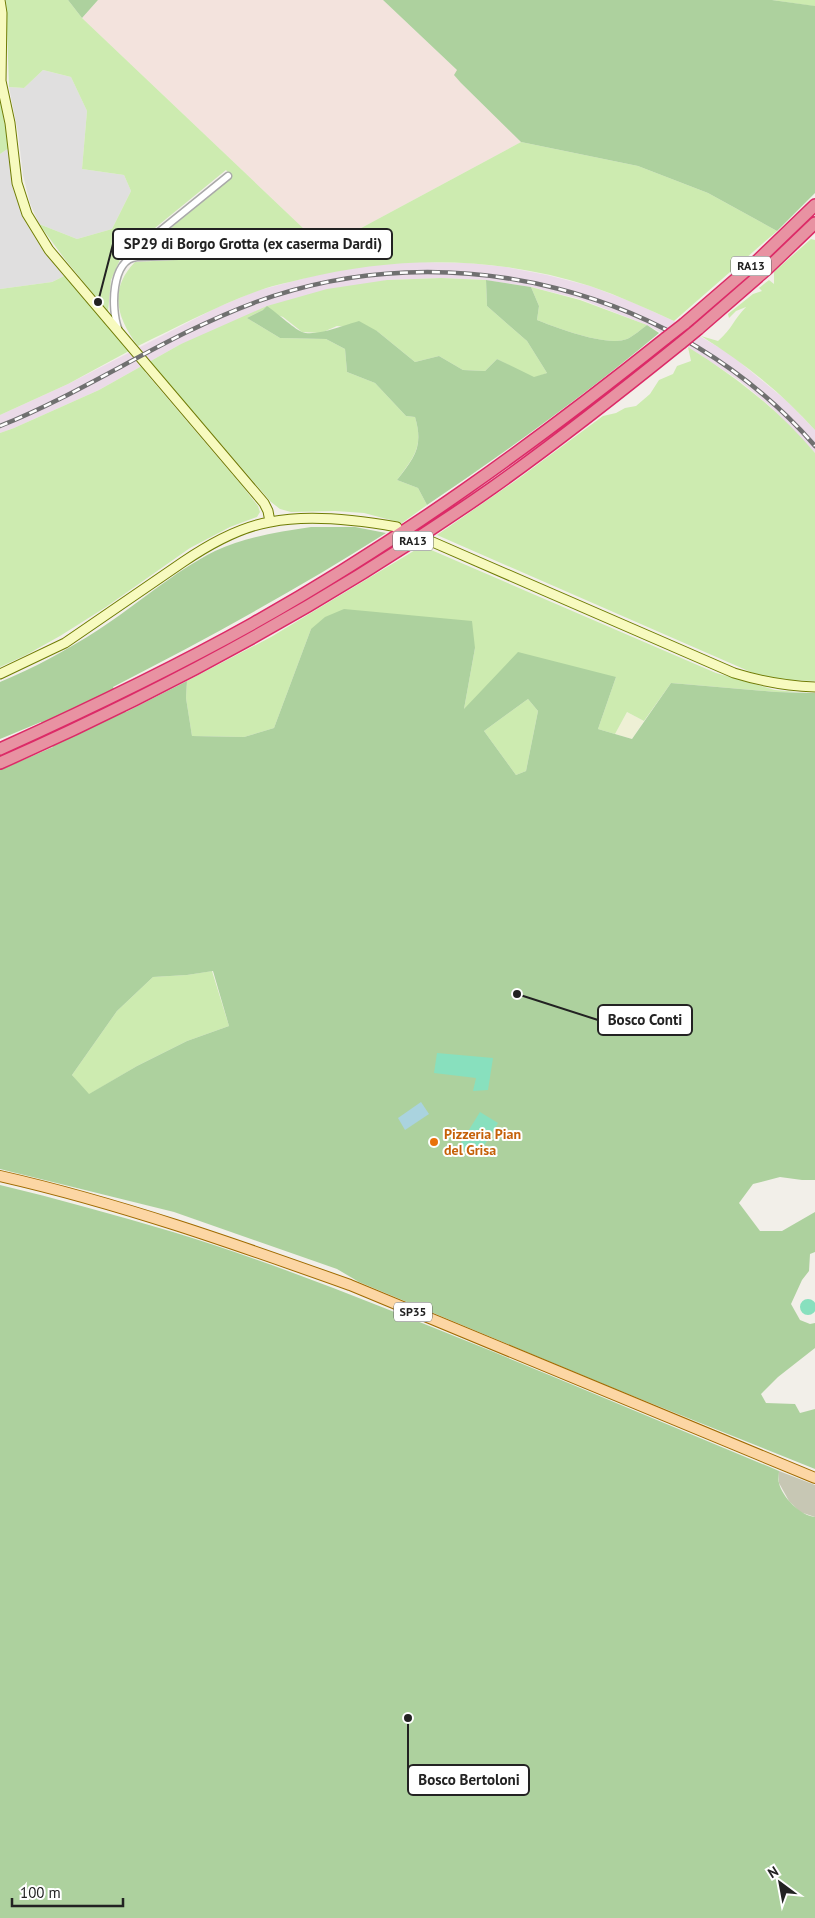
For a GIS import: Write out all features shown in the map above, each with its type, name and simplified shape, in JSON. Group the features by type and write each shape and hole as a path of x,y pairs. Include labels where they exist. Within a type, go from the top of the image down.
{"highway":[{"name":"RA13","path":"0,749 116,694 254,623 400,534 532,443 580,407 684,324 757,261 815,205"},
{"name":"RA13","path":"0,763 123,706 262,633 337,589 409,543 492,488 585,420 698,329 767,269 815,223"}],"main road":[{"path":"0,0 2,12 1,81 10,123 18,184 28,214 49,250 264,503 270,522"},
{"path":"0,674 65,643 201,550 235,534 270,522 301,519 368,522 397,527"},
{"path":"428,540 734,673 796,686 815,687"},
{"name":"SP35","path":"0,1176 155,1218 341,1282 815,1478"}],"street":[{"path":"118,329 114,315 114,291 125,263 136,250 228,176"},
{"path":"125,263 137,257 283,251 310,241"}],"shaded area":[{"path":"98,0 383,0 457,70 461,83 521,142 324,248 82,18"},
{"path":"43,70 71,77 87,111 82,169 124,175 131,191 112,229 77,239 39,224 30,203 23,175 18,133 9,87 24,88"},
{"path":"9,148 15,189 26,223 40,246 64,276 52,282 0,289 0,154"},
{"path":"417,262 469,263 506,267 547,275 590,286 674,321 730,354 788,402 815,430 815,453 772,408 740,381 688,347 647,325 580,299 531,287 485,280 441,278 387,280 181,344 99,390 0,433 0,415 68,384 216,308 256,291 328,272 368,265"},
{"path":"627,712 644,721 632,739 615,734"},
{"path":"779,1471 815,1485 815,1517 800,1512 789,1501 779,1483"}],"green space":[{"path":"6,0 68,0 82,18 324,248 521,142 638,166 708,193 777,231 674,321 601,290 554,276 483,264 411,263 338,271 266,288 211,311 138,346 125,325 118,304 121,283 135,262 287,254 314,242 309,237 280,247 142,252 232,177 226,170 122,255 111,280 108,312 39,224 77,239 112,229 131,191 124,175 82,169 87,111 71,77 43,70 24,88 9,87"},
{"path":"68,0 98,0 82,18"},
{"path":"383,0 772,0 815,6 815,193 777,231 708,193 638,166 521,142 461,83 454,75 457,70"},
{"path":"772,0 815,0 815,6 813,6"},
{"path":"0,98 9,148 0,154"},
{"path":"811,239 815,240 815,430 789,403 761,379 732,356 701,336 718,341 746,307 736,311 729,318 728,314 753,294 762,291 759,288 769,280 774,284 774,272"},
{"path":"64,276 129,351 68,384 0,415 0,289 52,282"},
{"path":"441,278 486,280 487,306 527,341 547,373 534,378 497,359 485,371 463,370 439,356 415,362 377,331 337,326 321,333 302,332 283,317 263,310 247,318 280,338 326,339 345,349 347,372 375,383 406,416 415,417 418,427 416,451 397,480 418,488 427,505 402,523 364,513 335,511 291,512 280,509 271,502 154,366 145,372 243,487 258,506 260,512 257,517 230,527 190,548 106,607 60,636 0,667 0,433 99,390 181,344 267,306 327,289 387,280"},
{"path":"486,280 531,287 539,306 537,320 569,332 607,341 630,338 647,325 659,333 545,422 427,505 418,488 397,480 416,452 418,427 415,417 406,416 375,383 347,372 345,349 326,339 280,338 247,318 267,306 298,330 308,333 330,330 359,321 377,331 415,362 439,356 463,370 485,371 497,359 534,377 547,373 527,341 487,306"},
{"path":"531,287 580,300 647,325 630,338 618,341 595,339 569,332 537,320 539,306"},
{"path":"688,347 723,370 772,408 815,453 815,681 785,680 753,673 437,535 518,479 603,416 636,406 650,394 659,380 673,374 677,366 691,361"},
{"path":"311,527 355,527 386,533 251,613 113,687 126,712 187,681 186,698 192,736 244,737 274,728 311,629 325,617 344,609 472,621 475,648 464,709 518,652 616,677 598,729 632,739 671,683 776,692 815,693 815,1180 780,1177 753,1184 739,1203 760,1231 782,1231 815,1212 815,1252 810,1254 809,1271 802,1280 791,1304 800,1320 810,1324 815,1323 815,1348 778,1377 761,1394 766,1403 795,1404 800,1413 815,1409 815,1469 613,1388 359,1282 337,1269 174,1212 0,1169 0,770 53,747 41,722 0,739 0,682 62,652 113,620 184,569 215,551 226,546 274,533","holes":["528,699 538,711 526,771 516,775 484,731","213,971 229,1026 187,1041 137,1066 89,1094 72,1075 117,1011 153,977"]},
{"path":"422,546 716,673 775,690 798,692 776,692 671,683 644,721 627,712 615,734 598,729 616,677 464,709 475,648 311,629 274,728 244,737 192,736 186,698 187,681 271,637"},
{"path":"528,699 538,711 526,771 516,775 484,731"},
{"path":"212,971 229,1026 187,1041 137,1066 88,1095 72,1075 117,1011 153,977"},
{"path":"437,1053 493,1058 488,1090 473,1091 476,1078 434,1073"},
{"path":"480,1112 498,1123 477,1157 459,1146"},
{"path":"0,1185 87,1207 173,1232 289,1271 479,1346 779,1471 779,1483 788,1500 804,1513 815,1517 815,1918 0,1918"},
{"path":"808,1299 814,1301 816,1307 814,1313 808,1315 802,1313 800,1307 802,1301"}],"water":[{"path":"421,1102 429,1114 405,1130 398,1118"}],"railway":[{"path":"0,426 33,412 190,330 256,302 330,281 406,272 482,275 557,288 630,313 698,347 760,392 815,446"}],"place":[{"name":"SP29 di Borgo Grotta (ex caserma Dardi)","path":"98,302"},
{"name":"Bosco Conti","path":"517,994"},
{"name":"Pizzeria Pian del Grisa","path":"434,1142"},
{"name":"Bosco Bertoloni","path":"408,1718"}]}
